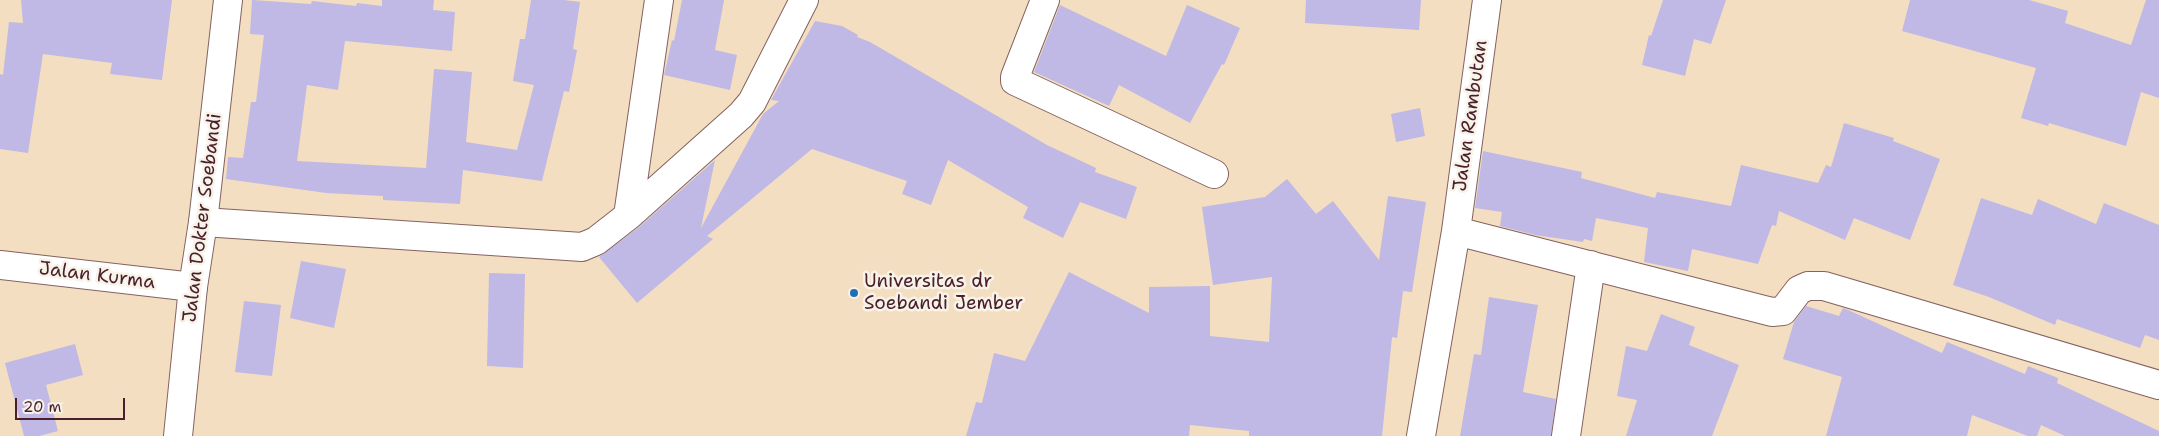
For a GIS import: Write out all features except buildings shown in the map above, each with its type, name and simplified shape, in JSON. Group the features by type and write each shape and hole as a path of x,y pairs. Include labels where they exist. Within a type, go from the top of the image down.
{"street":[{"name":"Jalan Dokter Soebandi","path":"178,436 193,287 203,222 228,0"},
{"path":"628,216 659,0"},
{"path":"203,222 582,247 596,241 628,216 741,115 752,102 804,0"},
{"path":"1045,0 1015,77 1015,82 1214,174"},
{"name":"Jalan Rambutan","path":"1421,436 1456,231 1486,0"},
{"path":"1456,231 1772,312 1783,311 1799,290 1808,286 1824,286 2159,385"},
{"name":"Jalan Kurma","path":"0,265 193,287"},
{"path":"1566,436 1591,265"}],"place":[{"name":"Universitas dr Soebandi Jember","path":"854,293"}]}
